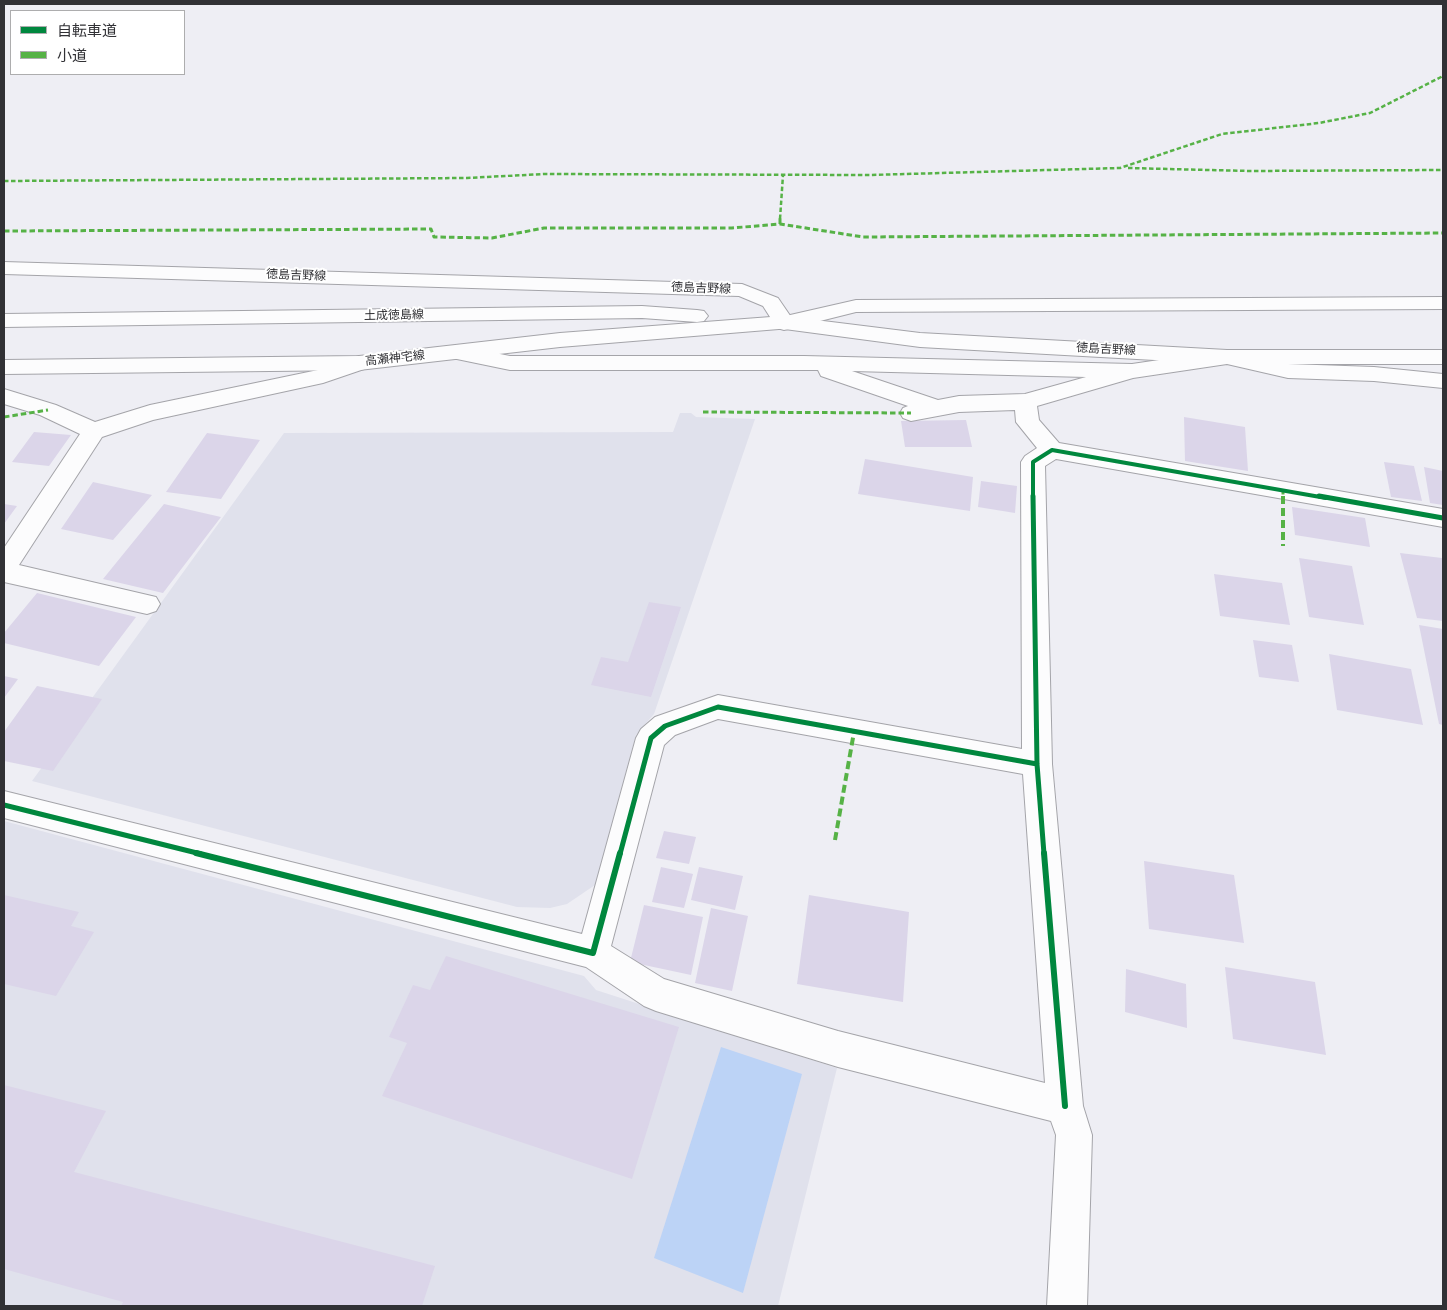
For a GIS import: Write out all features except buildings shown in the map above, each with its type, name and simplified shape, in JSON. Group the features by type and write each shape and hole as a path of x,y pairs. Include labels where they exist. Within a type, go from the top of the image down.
{"street":[{"name":"徳島吉野線","path":"4,268 742,290 772,302 784,323 920,340 1227,357 1443,356"},
{"path":"784,323 856,306 1443,303"},
{"name":"土成徳島線","path":"4,321 642,312 784,323"},
{"name":"高瀬神宅線","path":"4,367 359,363 460,353 560,340 784,323"},
{"path":"460,353 510,363 804,363 1132,371"},
{"path":"912,413 959,404 1025,402 1132,371 1227,357 1288,371 1374,374 1443,381"},
{"path":"147,604 4,567 94,431 150,414 323,376 359,363"},
{"path":"804,363 936,408"},
{"path":"4,396 48,410 94,431"},
{"path":"1025,402 1028,422 1052,450 1443,518"},
{"path":"1052,450 1033,462 1037,764 1065,1106 1074,1135 1067,1306"},
{"path":"593,953 651,738 666,726 718,707 1037,764"},
{"path":"4,805 593,953 656,994 838,1049 1065,1106"}],"shaded area":[{"path":"680,413 691,413 696,417 755,419 654,714 636,735 595,885 567,904 550,908 517,907 32,781 284,433 673,432"},
{"path":"4,821 584,976 596,990 837,1068 778,1306 4,1306"}],"water":[{"path":"721,1047 802,1074 743,1293 654,1258"}],"marked path":[{"path":"4,181 467,178 544,174 870,175 1120,168 1222,134 1319,123 1370,113 1443,76"},
{"path":"1128,168 1250,171 1443,170"},
{"path":"780,224 783,175"},
{"path":"4,231 431,229 434,237 492,238 544,228 732,228 780,224 863,237 1443,233"},
{"path":"4,417 48,410"},
{"path":"703,412 911,413"},
{"path":"1283,489 1283,546"},
{"path":"835,840 854,732"}],"cycle path":[{"path":"1065,1106 1037,764 1033,462 1052,450 1443,518"},
{"path":"4,805 593,953 651,738 665,726 718,707 1037,764"}]}
